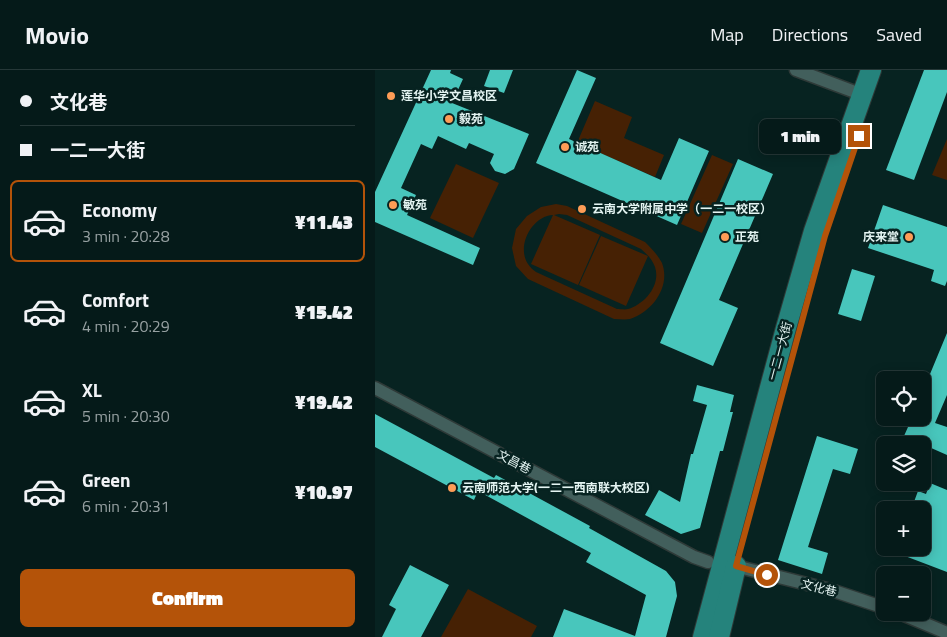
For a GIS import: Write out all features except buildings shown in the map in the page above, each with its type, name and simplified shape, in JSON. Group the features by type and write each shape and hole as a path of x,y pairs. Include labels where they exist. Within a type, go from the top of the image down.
{"main road":[{"name":"一二一大街","path":"703,637 813,231 871,70"},
{"name":"一二一大街","path":"719,637 722,564 825,236 853,153 885,70"}],"street":[{"path":"796,70 863,95"},
{"name":"文昌巷","path":"375,388 693,558 722,564"},
{"name":"文化巷","path":"722,564 831,590 876,605"},
{"path":"918,621 947,633"}],"shaded area":[{"path":"595,101 632,117 624,138 664,155 655,177 577,143"},
{"path":"947,139 947,180 932,175"},
{"path":"712,155 733,164 702,233 681,224"},
{"path":"456,164 499,183 473,238 430,218"},
{"path":"556,204 567,206 645,242 662,263 664,272 662,289 652,305 646,311 630,319 614,319 528,279 516,266 512,248 516,229 527,216 541,207","holes":["553,215 531,264 578,285 600,235 554,215 567,215 641,249 651,259 655,267 656,280 654,287 646,298 628,309 617,309 536,272 528,264 524,249 528,233 539,221"]},
{"path":"601,236 648,256 626,306 579,285"},
{"path":"468,589 537,626 531,637 441,637"}],"place":[{"name":"莲华小学文昌校区","path":"391,96"},
{"name":"毅苑","path":"449,119"},
{"name":"诚苑","path":"565,147"},
{"name":"敏苑","path":"393,205"},
{"name":"云南大学附属中学（一二一校区）","path":"582,209"},
{"name":"正苑","path":"725,237"},
{"name":"庆来堂","path":"909,237"},
{"name":"云南师范大学(一二一西南联大校区)","path":"452,488"}],"route":[{"path":"767,575 736,566 825,236 859,136"}]}
